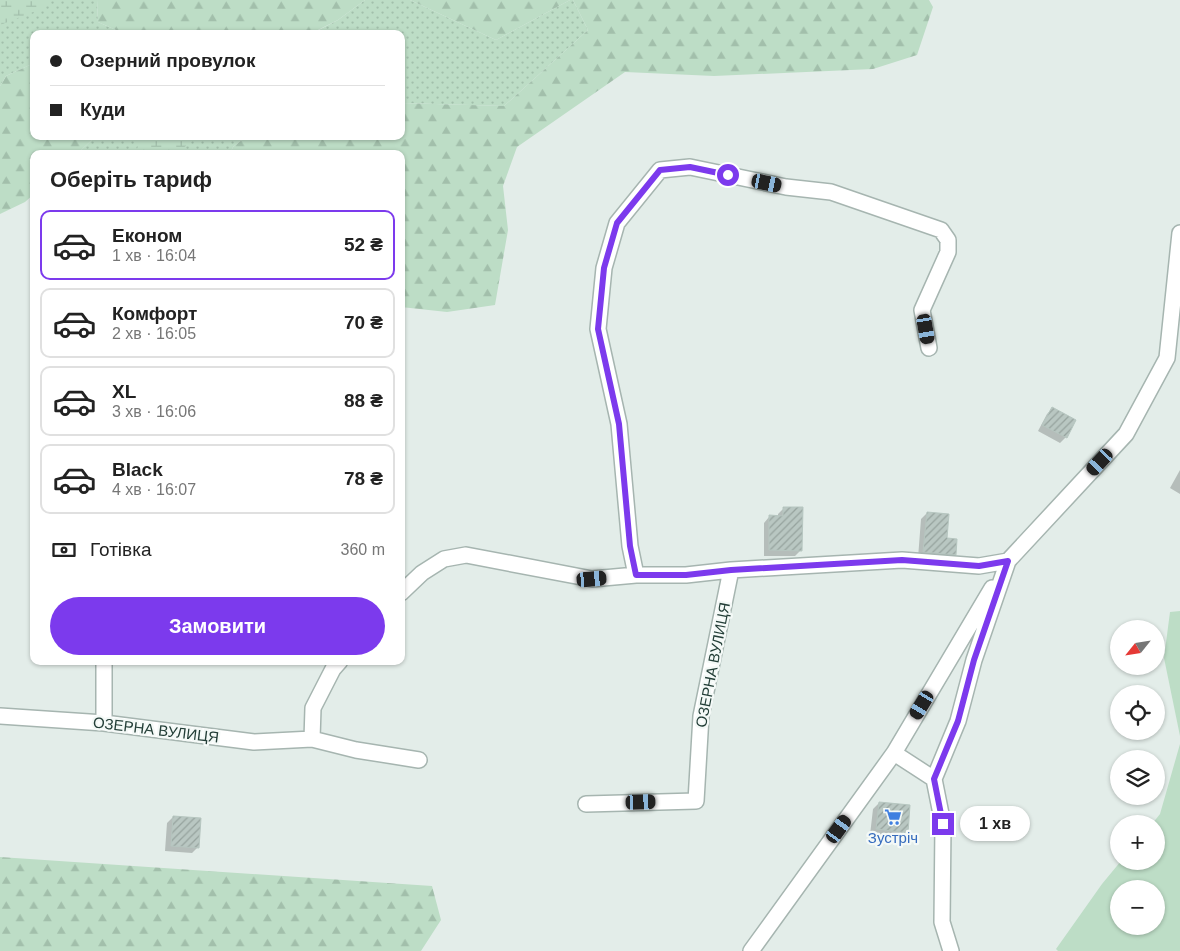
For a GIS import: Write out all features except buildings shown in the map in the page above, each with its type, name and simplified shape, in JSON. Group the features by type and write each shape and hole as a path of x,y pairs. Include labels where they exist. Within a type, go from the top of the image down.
{"street":[{"path":"636,575 630,546 619,424 598,329 604,268 617,223 660,170 690,167 786,187 831,192 941,230 948,240 948,252 922,310 929,348"},
{"path":"751,951 894,753 1008,561 1126,434 1168,358 1180,234"},
{"path":"405,589 422,573 444,559 466,555 592,579 636,575 686,575 731,570 902,560 979,566 1008,561"},
{"path":"951,951 942,922 943,824 934,779 958,721 974,660 1008,561"},
{"name":"ОЗЕРНА ВУЛИЦЯ","path":"586,804 696,801 701,716 731,570"},
{"path":"104,665 104,723"},
{"path":"312,739 313,708 337,665"},
{"name":"ОЗЕРНА ВУЛИЦЯ","path":"0,716 104,723 254,742 312,739 356,750 419,760"},
{"path":"894,753 934,779"}],"green space":[{"path":"0,0 97,0 98,22 116,30 30,30 30,65 6,76 0,86"},
{"path":"0,0 45,0 46,7 0,25"},
{"path":"97,0 365,0 338,20 318,30 116,30 98,22"},
{"path":"365,0 410,0 496,40 573,0 588,30 504,106 405,103 405,30 319,30 338,20"},
{"path":"410,0 570,0 496,40"},
{"path":"573,0 929,0 933,7 917,55 873,69 714,76 625,72 517,147 503,186 508,230 495,305 447,312 405,307 405,150 232,150 242,140 405,140 405,103 504,106 588,30"},
{"path":"30,65 30,140 92,140 81,150 30,150 30,198 0,214 0,86 6,76"},
{"path":"92,140 242,140 232,150 81,150"},
{"path":"140,140 194,140 180,150 137,150"},
{"path":"1180,611 1180,736 1165,663 1170,612"},
{"path":"1180,744 1180,951 1058,951 1056,949 1114,870 1165,870 1165,815 1159,815 1163,805 1165,805 1165,796"},
{"path":"0,857 432,886 441,920 421,951 0,951"}],"place":[{"name":"Зустріч","path":"893,817"}],"route":[{"path":"728,175 690,167 660,170 617,223 604,268 598,329 619,424 630,546 636,575 686,575 731,570 902,560 979,566 1008,561 974,660 958,721 934,779 943,824"}]}
